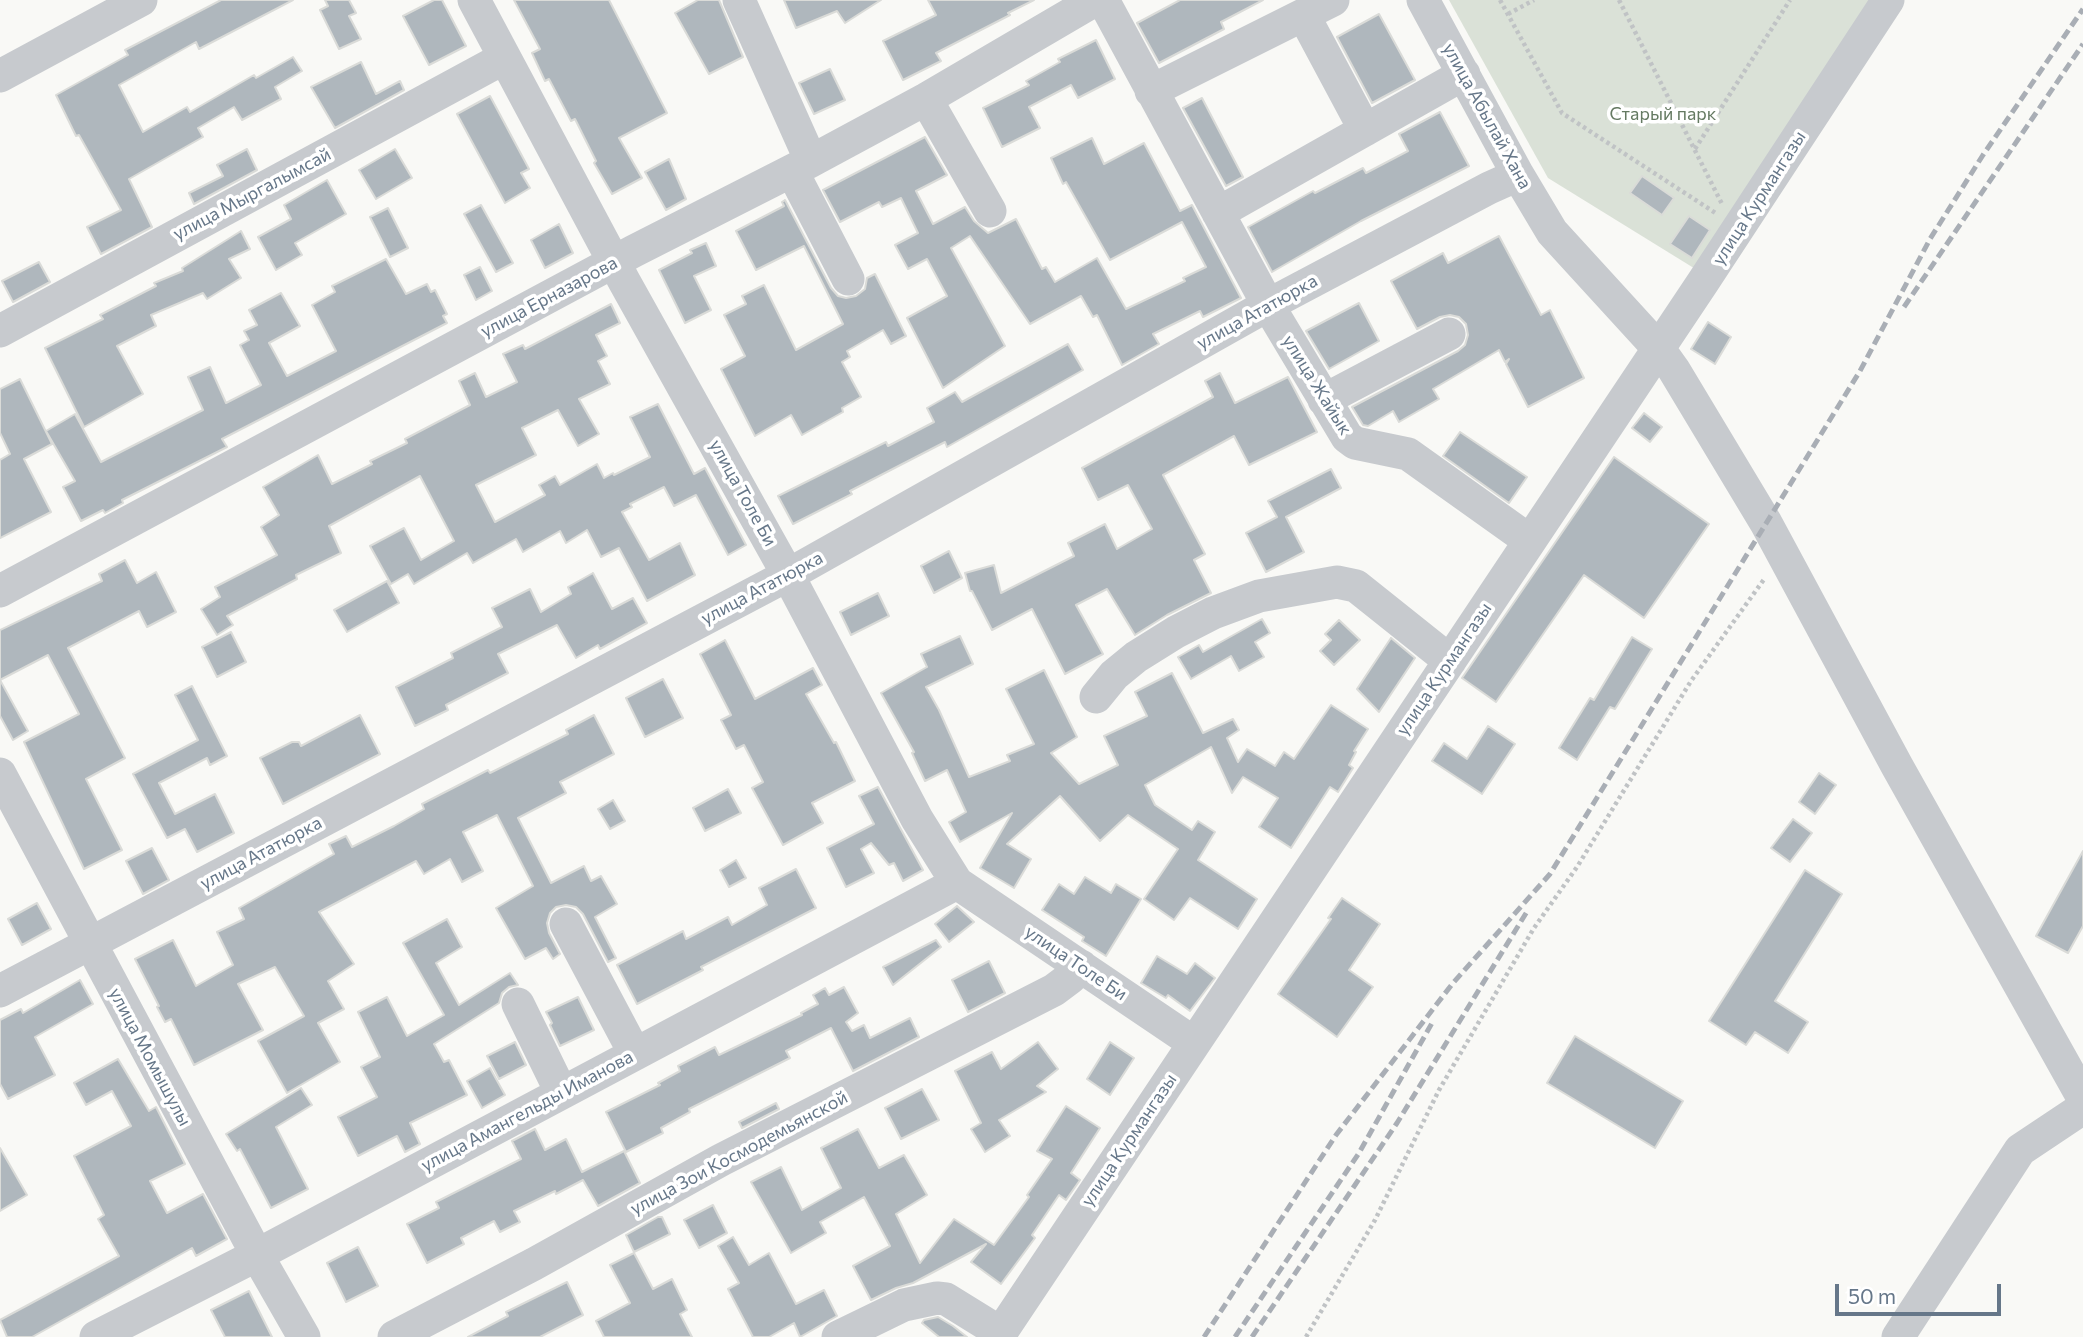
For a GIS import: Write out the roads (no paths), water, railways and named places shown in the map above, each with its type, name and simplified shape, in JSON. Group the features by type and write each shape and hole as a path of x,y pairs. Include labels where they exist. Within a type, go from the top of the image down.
{"street":[{"path":"0,76 141,0"},
{"name":"улица Толе Би","path":"474,0 788,575 917,819 957,883 1194,1043"},
{"path":"739,0 848,279"},
{"name":"улица Ерназарова","path":"0,591 615,262 802,166 926,99 1096,0"},
{"name":"улица Жайык","path":"1103,0 1268,305 1347,437 1355,443 1408,454 1530,541"},
{"path":"1151,91 1333,0"},
{"name":"улица Абылай Хана","path":"1423,0 1552,232 1659,349 1735,471 2010,972 2083,1098"},
{"name":"улица Курмангазы","path":"1000,1335 1659,349 1735,227 1888,0"},
{"path":"1304,16 1365,130"},
{"name":"улица Мыргалымсай","path":"0,331 504,58"},
{"path":"1218,213 1464,74"},
{"path":"926,99 990,211"},
{"name":"улица Ататюрка","path":"0,991 788,575 1268,305 1518,175"},
{"path":"1324,400 1449,334"},
{"path":"1096,697 1114,675 1136,657 1213,613 1259,596 1337,582 1356,586 1450,661"},
{"name":"улица Момышулы","path":"0,774 257,1255 304,1337"},
{"name":"улица Амангельды Иманова","path":"96,1337 257,1255 957,883"},
{"path":"566,924 635,1054"},
{"name":"улица Зои Космодемьянской","path":"394,1337 534,1264 721,1160 1054,990 1081,967"},
{"path":"518,1004 561,1092"},
{"path":"1898,1337 2020,1150 2083,1108"},
{"path":"838,1337 904,1305 937,1298 946,1299 1000,1335"}],"railway":[{"path":"1204,1337 1336,1135 1453,983 1550,874 1860,371 1930,239 1983,155 2083,9"},
{"path":"1904,307 2083,44"},
{"path":"1252,1337 1397,1123 1528,910"},
{"path":"1235,1337 1359,1153 1432,1023"}],"park label":[{"name":"Старый парк","path":"1663,114"}]}
